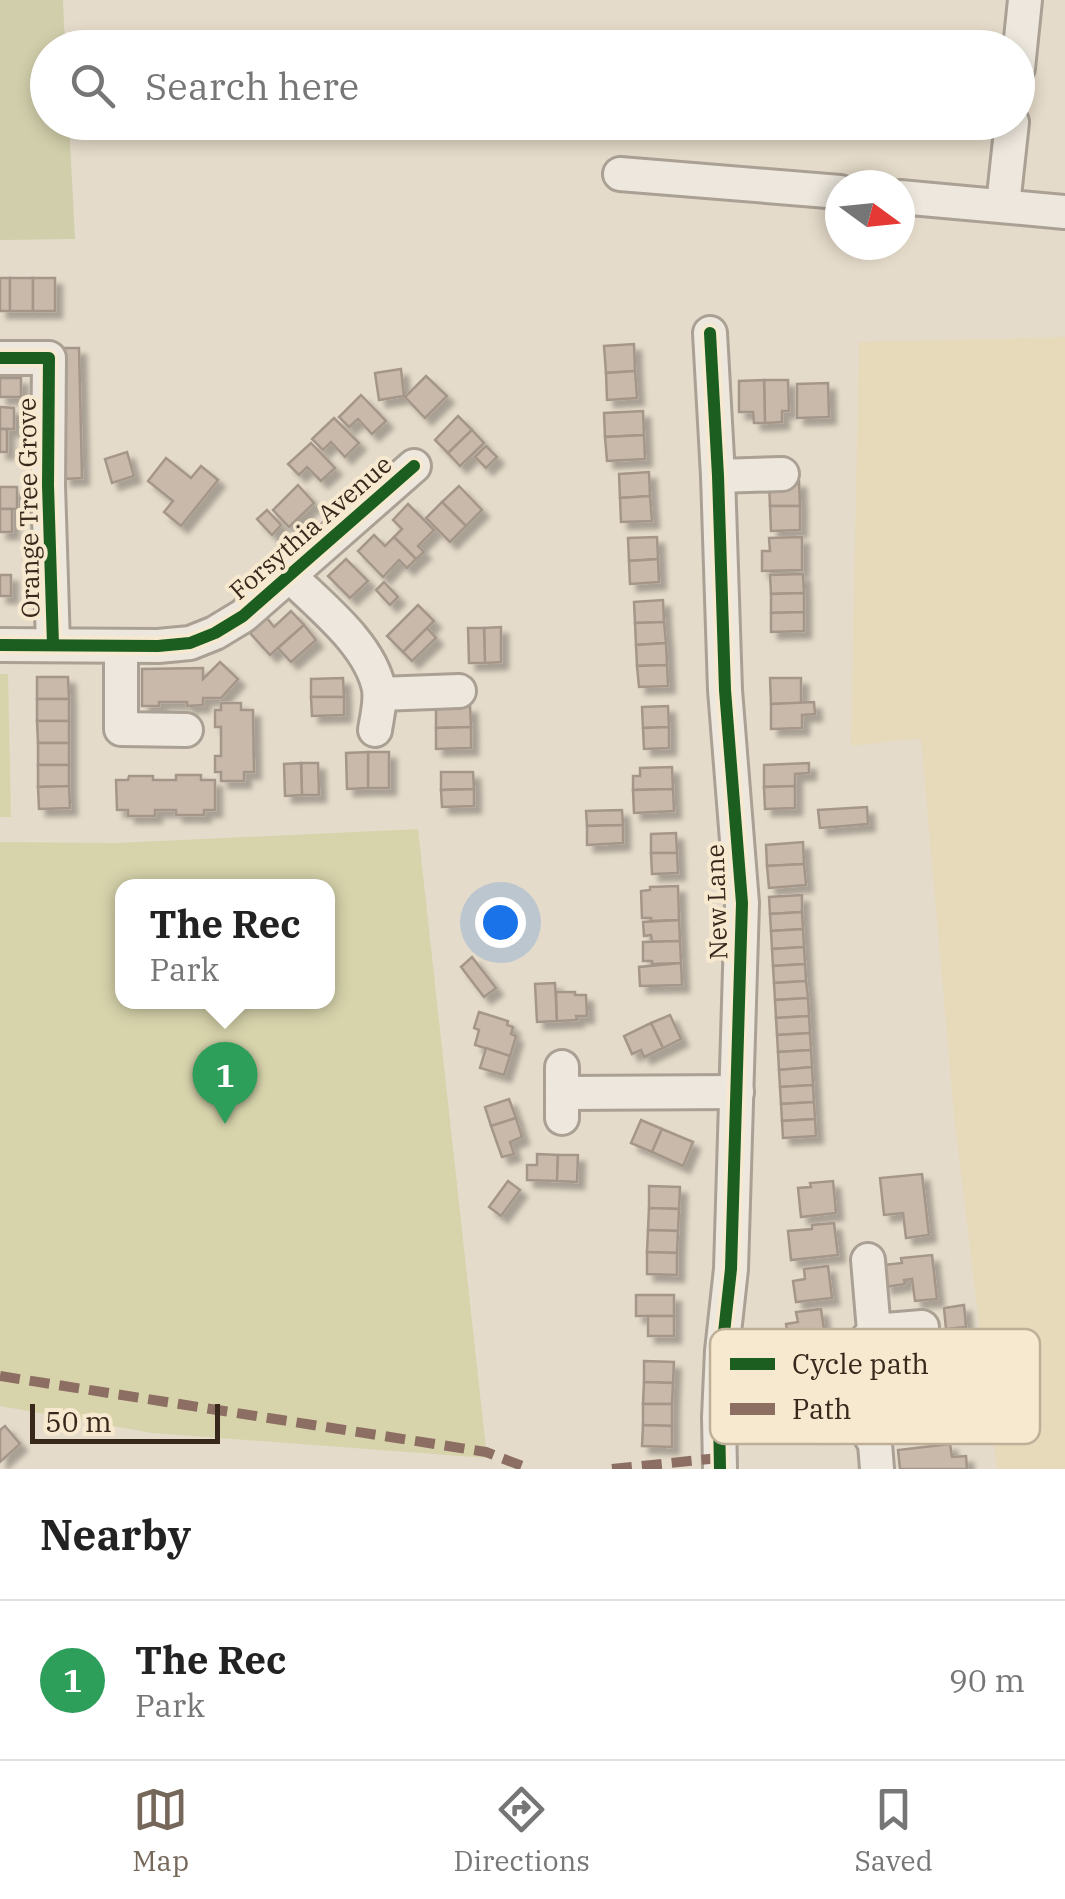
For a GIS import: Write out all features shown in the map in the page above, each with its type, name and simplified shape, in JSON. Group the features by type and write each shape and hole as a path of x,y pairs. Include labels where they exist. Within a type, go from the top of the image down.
{"street":[{"path":"1022,30 1025,0"},
{"path":"1003,205 1010,140"},
{"path":"620,174 825,191"},
{"path":"915,198 1065,212"},
{"name":"New Lane","path":"710,334 724,690 742,903 731,1269 724,1329"},
{"name":"Orange Tree Grove","path":"0,358 48,358 53,645"},
{"name":"Forsythia Avenue","path":"0,645 158,646 190,643 216,633 243,616 414,466"},
{"path":"718,476 782,474"},
{"path":"290,576 361,648 380,694 375,730"},
{"path":"122,646 121,729 186,730"},
{"path":"380,694 459,691"},
{"path":"562,1093 737,1092"},
{"path":"868,1260 874,1329"},
{"path":"898,1329 922,1327"},
{"name":"New Lane","path":"720,1444 720,1469"},
{"path":"875,1444 877,1469"}],"shaded area":[{"path":"0,0 63,0 64,30 30,30 30,140 70,140 75,239 0,240"},
{"path":"1065,337 1065,1469 997,1469 994,1444 1040,1444 1040,1329 980,1329 955,1125 921,738 851,746 859,342"},
{"path":"0,674 8,674 11,817 0,817"},
{"path":"418,829 487,1458 152,1433 0,1406 0,842 117,843"}],"building":[{"path":"0,278 10,278 10,311 0,311"},
{"path":"10,278 33,278 33,311 10,311"},
{"path":"33,278 55,278 55,311 33,311"},
{"path":"634,344 635,371 606,373 604,346"},
{"path":"60,348 79,348 82,478 64,479"},
{"path":"401,369 404,396 379,400 375,373"},
{"path":"635,371 637,398 607,400 606,373"},
{"path":"426,376 447,396 425,418 405,397"},
{"path":"0,378 21,378 21,397 0,397"},
{"path":"764,380 788,380 789,411 782,411 782,422 765,423"},
{"path":"764,380 765,423 754,423 753,412 739,412 739,381"},
{"path":"828,383 829,417 797,418 797,384"},
{"path":"361,395 386,421 372,434 358,419 349,427 339,417"},
{"path":"0,407 14,408 14,429 0,429"},
{"path":"643,411 644,435 605,437 604,413"},
{"path":"458,416 472,430 448,453 435,440"},
{"path":"334,418 359,443 345,457 331,442 323,450 312,439"},
{"path":"0,429 7,429 7,452 0,452"},
{"path":"472,430 484,443 460,466 448,453"},
{"path":"644,435 645,459 607,461 605,437"},
{"path":"311,443 335,468 321,481 307,467 299,475 288,464"},
{"path":"486,446 497,457 486,468 475,457"},
{"path":"127,452 134,476 112,483 105,459"},
{"path":"166,458 191,478 201,466 218,480 181,526 164,512 173,501 148,481"},
{"path":"649,472 650,496 620,498 619,474"},
{"path":"799,481 800,506 770,506 769,482"},
{"path":"298,485 314,503 289,527 273,510"},
{"path":"459,486 482,510 466,526 442,502"},
{"path":"0,487 17,487 17,509 0,509"},
{"path":"650,496 652,521 621,522 620,498"},
{"path":"442,502 466,526 450,542 426,518"},
{"path":"408,504 434,530 418,546 424,552 416,559 394,537 402,529 393,520"},
{"path":"770,506 800,506 800,530 771,531"},
{"path":"0,509 12,509 12,532 0,532"},
{"path":"267,510 281,525 272,535 257,519"},
{"path":"374,535 385,546 394,537 416,559 407,568 399,560 383,577 358,551"},
{"path":"657,537 658,559 629,561 628,538"},
{"path":"802,537 802,570 762,571 762,551 770,551 769,538"},
{"path":"346,559 368,581 350,598 328,576"},
{"path":"658,559 659,582 630,584 629,561"},
{"path":"803,574 804,593 771,594 770,575"},
{"path":"0,575 11,575 11,596 0,596"},
{"path":"384,582 398,597 390,605 376,590"},
{"path":"804,593 804,612 771,613 771,594"},
{"path":"663,600 664,622 635,623 634,602"},
{"path":"418,605 434,621 403,652 387,636"},
{"path":"291,611 304,625 270,655 250,633 267,618 274,627"},
{"path":"804,612 804,631 771,632 771,613"},
{"path":"664,622 666,643 636,645 635,623"},
{"path":"304,625 316,640 291,662 278,648"},
{"path":"501,627 501,662 485,663 484,628"},
{"path":"427,628 436,638 412,661 403,652"},
{"path":"468,628 484,628 485,663 469,663"},
{"path":"666,643 667,665 637,666 636,645"},
{"path":"220,662 238,679 221,698 203,698 203,705 159,702 159,706 142,706 142,669 203,668 203,679"},
{"path":"667,665 668,686 639,687 637,666"},
{"path":"37,677 68,677 69,699 37,699"},
{"path":"343,678 344,697 311,697 311,679"},
{"path":"770,678 801,678 801,703 771,704"},
{"path":"311,697 344,697 344,715 312,716"},
{"path":"37,699 69,699 69,721 37,721"},
{"path":"814,702 815,714 802,715 802,728 771,729 771,704"},
{"path":"221,703 241,703 241,710 253,710 254,772 244,772 244,781 221,781 221,772 215,772 215,756 221,756 221,727 215,727 215,710 221,710"},
{"path":"470,706 471,727 436,728 436,707"},
{"path":"668,706 669,727 643,728 642,707"},
{"path":"37,721 69,721 69,743 38,743"},
{"path":"471,727 471,748 436,749 436,728"},
{"path":"669,727 669,748 644,749 643,728"},
{"path":"38,743 69,743 69,765 38,765"},
{"path":"368,752 389,752 389,788 368,788"},
{"path":"368,752 368,788 347,789 346,753"},
{"path":"301,763 318,763 319,795 302,795"},
{"path":"301,763 302,795 285,796 284,764"},
{"path":"809,763 809,773 795,774 795,786 764,787 764,765"},
{"path":"38,765 69,765 69,786 38,787"},
{"path":"672,767 673,789 633,790 633,776 640,776 640,768"},
{"path":"441,772 473,772 474,789 441,790"},
{"path":"176,775 201,775 201,780 215,780 215,810 204,810 204,815 155,810 155,816 128,816 128,810 117,810 116,780 153,776 153,780 176,780"},
{"path":"69,786 70,808 39,809 38,787"},
{"path":"795,786 795,808 765,809 764,787"},
{"path":"474,789 474,806 442,807 441,790"},
{"path":"673,789 674,811 634,813 633,790"},
{"path":"867,807 868,824 820,828 818,810"},
{"path":"622,810 623,825 587,826 586,811"},
{"path":"623,825 623,843 587,845 587,826"},
{"path":"676,833 677,853 651,853 651,834"},
{"path":"803,842 804,864 767,866 766,845"},
{"path":"651,853 677,853 678,873 652,874"},
{"path":"804,864 806,885 769,888 767,866"},
{"path":"678,886 679,920 642,918 641,891"},
{"path":"802,895 802,912 770,914 769,897"},
{"path":"802,912 803,929 771,931 770,914"},
{"path":"679,920 680,941 652,942 651,935 644,936 643,922"},
{"path":"803,929 804,947 772,949 771,931"},
{"path":"680,941 681,963 643,961 643,942"},
{"path":"804,947 805,964 773,966 772,949"},
{"path":"472,957 496,988 484,997 461,967"},
{"path":"681,963 682,985 640,986 639,967"},
{"path":"805,964 806,981 774,983 773,966"},
{"path":"806,981 808,998 775,1000 774,983"},
{"path":"555,983 557,1021 537,1022 535,984"},
{"path":"556,992 586,995 587,1016 557,1021"},
{"path":"808,998 809,1016 776,1018 775,1000"},
{"path":"479,1012 508,1021 507,1025 513,1027 511,1034 516,1036 510,1056 475,1045 479,1030 474,1028"},
{"path":"670,1015 681,1039 663,1048 651,1023"},
{"path":"809,1016 810,1033 777,1035 776,1018"},
{"path":"651,1023 663,1048 644,1057 641,1050 632,1054 624,1036"},
{"path":"810,1033 811,1050 778,1052 777,1035"},
{"path":"486,1048 510,1056 504,1075 480,1068"},
{"path":"811,1050 812,1067 779,1070 778,1052"},
{"path":"812,1067 813,1085 780,1087 779,1070"},
{"path":"813,1085 814,1102 781,1104 780,1087"},
{"path":"509,1099 516,1118 491,1126 485,1107"},
{"path":"814,1102 815,1119 782,1121 781,1104"},
{"path":"516,1118 522,1137 510,1142 514,1154 502,1157 491,1126"},
{"path":"815,1119 816,1136 783,1138 782,1121"},
{"path":"641,1120 662,1129 652,1152 631,1143"},
{"path":"662,1129 693,1142 683,1166 652,1152"},
{"path":"537,1154 558,1155 557,1181 527,1180 527,1165 537,1165"},
{"path":"558,1155 578,1155 577,1182 557,1181"},
{"path":"922,1174 929,1235 906,1238 903,1213 884,1215 880,1178"},
{"path":"508,1181 520,1190 501,1216 489,1207"},
{"path":"833,1181 836,1213 801,1217 798,1188"},
{"path":"649,1186 680,1187 679,1209 649,1208"},
{"path":"649,1208 679,1209 678,1231 648,1230"},
{"path":"834,1223 838,1255 791,1260 788,1231"},
{"path":"648,1230 678,1231 677,1253 647,1252"},
{"path":"647,1252 677,1253 677,1275 647,1274"},
{"path":"932,1255 937,1299 915,1301 912,1279 885,1287 883,1265 902,1263 901,1258"},
{"path":"828,1266 832,1298 796,1302 793,1281 805,1279 804,1269"},
{"path":"636,1295 674,1295 674,1316 636,1316"},
{"path":"964,1305 966,1327 946,1329 944,1308"},
{"path":"821,1309 824,1329 787,1329 786,1324 798,1322 796,1312"},
{"path":"648,1316 674,1316 674,1336 648,1336"},
{"path":"644,1361 674,1362 673,1383 644,1382"},
{"path":"644,1382 673,1383 672,1404 643,1404"},
{"path":"643,1404 672,1404 672,1426 643,1425"},
{"path":"643,1425 672,1426 672,1447 642,1446"},
{"path":"5,1426 20,1444 0,1462 0,1430"},
{"path":"950,1444 952,1457 966,1456 967,1469 900,1469 898,1450"}],"marked path":[{"path":"0,1376 486,1452 530,1469"},
{"path":"612,1469 719,1458"}],"cycle path":[{"path":"710,333 725,690 742,903 731,1269 724,1329"},
{"path":"0,358 49,358 53,645"},
{"path":"0,645 158,646 190,643 215,633 243,616 414,466"},
{"path":"720,1444 720,1469"}],"place":[{"name":"The Rec","path":"225,1124"}]}
